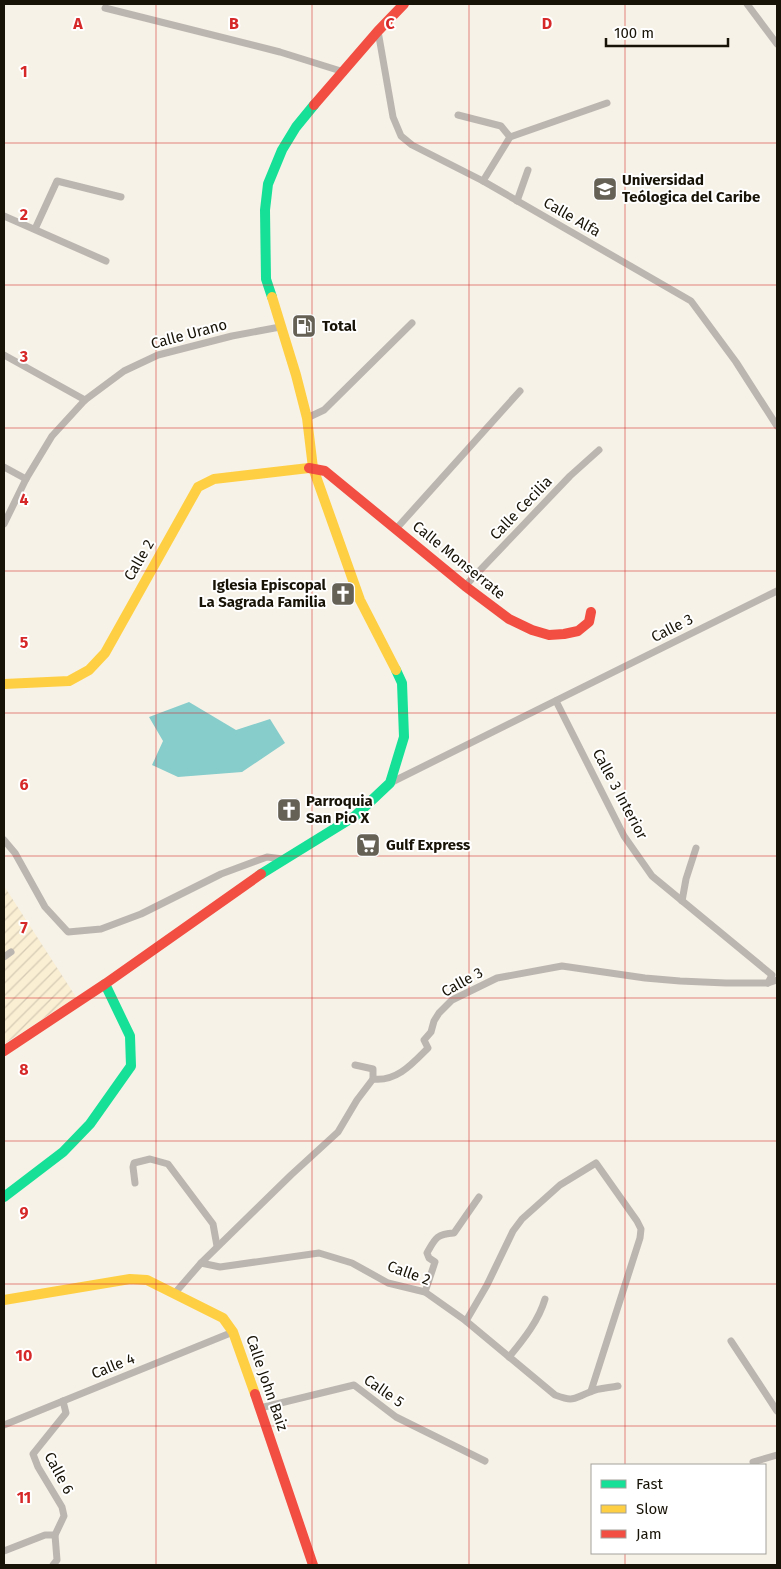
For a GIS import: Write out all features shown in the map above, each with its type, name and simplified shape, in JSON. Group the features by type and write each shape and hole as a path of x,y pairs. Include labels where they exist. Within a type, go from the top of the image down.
{"street":[{"path":"4,1051 105,984 272,866 313,844 355,816 390,783 404,737 402,683 360,600 313,468 307,418 296,375 266,279 265,210 268,184 282,150 296,127 378,31 404,4"},
{"path":"747,4 777,44"},
{"path":"105,8 280,52 344,72"},
{"name":"Calle Alfa","path":"378,31 393,117 401,136 412,145 483,181 691,301 736,362 777,426"},
{"path":"483,181 510,137 607,103"},
{"path":"458,115 501,126 510,137"},
{"path":"518,201 528,170"},
{"path":"35,229 57,181 121,197"},
{"path":"4,216 106,261"},
{"path":"307,418 324,410 412,323"},
{"name":"Calle Urano","path":"4,524 26,479 52,436 85,400 124,371 158,355 232,336 280,327"},
{"path":"4,355 85,400"},
{"path":"396,529 520,391"},
{"name":"Calle Cecilia","path":"465,586 570,476 598,450"},
{"path":"4,467 26,479"},
{"name":"Calle Monserrate","path":"313,468 325,471 465,586 509,619 532,630 549,635 564,634 578,631 589,622 591,612"},
{"name":"Calle 2","path":"4,684 69,681 89,670 97,663 105,654 198,487 214,479 313,468"},
{"name":"Calle 3","path":"390,783 777,591"},
{"name":"Calle 3 Interior","path":"556,701 624,836 652,876 772,974 768,983"},
{"path":"4,840 15,853 46,907 68,932 101,929 141,914 222,874 267,857 284,860"},
{"path":"682,901 686,879 696,848"},
{"path":"4,957 11,952"},
{"name":"Calle 3","path":"373,1079 380,1080 395,1077 414,1063 428,1048 424,1040 430,1032 439,1012 452,1000 497,978 562,966 654,978 726,983 768,983"},
{"path":"768,983 777,980"},
{"path":"4,1197 64,1152 90,1124 131,1066 130,1036 105,984"},
{"path":"174,1294 217,1246 338,1132 357,1100 373,1079 373,1069 355,1065"},
{"path":"135,1183 134,1163 150,1160 168,1164 213,1224 217,1246"},
{"path":"466,1321 522,1219 560,1185 596,1163 637,1221 641,1230 590,1391"},
{"path":"425,1292 436,1262 429,1258 427,1253 437,1236 454,1233 479,1197"},
{"name":"Calle 2","path":"201,1263 220,1267 319,1253 352,1263 388,1283 425,1292 466,1321 555,1395 567,1399 576,1399 590,1391 618,1386"},
{"name":"Calle John Baiz","path":"4,1300 130,1279 147,1280 223,1318 234,1332 313,1565"},
{"path":"509,1357 541,1312 545,1299"},
{"name":"Calle 4","path":"4,1425 234,1332"},
{"path":"731,1341 777,1411"},
{"name":"Calle 5","path":"260,1408 354,1385 396,1417 485,1461"},
{"name":"Calle 6","path":"53,1565 57,1560 55,1536 64,1516 62,1507 38,1467 33,1454 66,1413 64,1401"},
{"path":"752,1462 777,1455"},
{"path":"4,1551 46,1535 55,1536"}],"shaded area":[{"path":"4,886 76,997 4,1044"}],"water":[{"path":"189,702 236,730 270,719 285,743 242,772 178,777 152,765 163,741 149,717"}],"traffic: fast":[{"path":"272,297 266,279 265,210 268,184 282,150 296,127 314,105"},
{"path":"261,874 355,816 390,783 404,737 402,683 396,670"},
{"path":"4,1197 63,1152 90,1124 131,1066 130,1036 105,984"}],"traffic: slow":[{"path":"272,297 307,418 313,468 360,600 396,670"},
{"path":"4,684 69,681 89,670 105,653 198,487 214,479 309,468"},
{"path":"4,1300 130,1279 147,1280 223,1318 233,1332 255,1394"}],"traffic: jam":[{"path":"314,105 404,4"},
{"path":"309,468 325,471 465,586 509,619 532,630 549,635 564,634 578,631 589,622 591,612"},
{"path":"4,1051 105,984 261,874"},
{"path":"255,1394 313,1565"}],"place":[{"name":"Universidad Teólogica del Caribe","path":"605,189"},
{"name":"Total","path":"304,326"},
{"name":"Iglesia Episcopal La Sagrada Familia","path":"343,594"},
{"name":"Parroquia San Pio X","path":"289,810"},
{"name":"Gulf Express","path":"368,845"}]}
